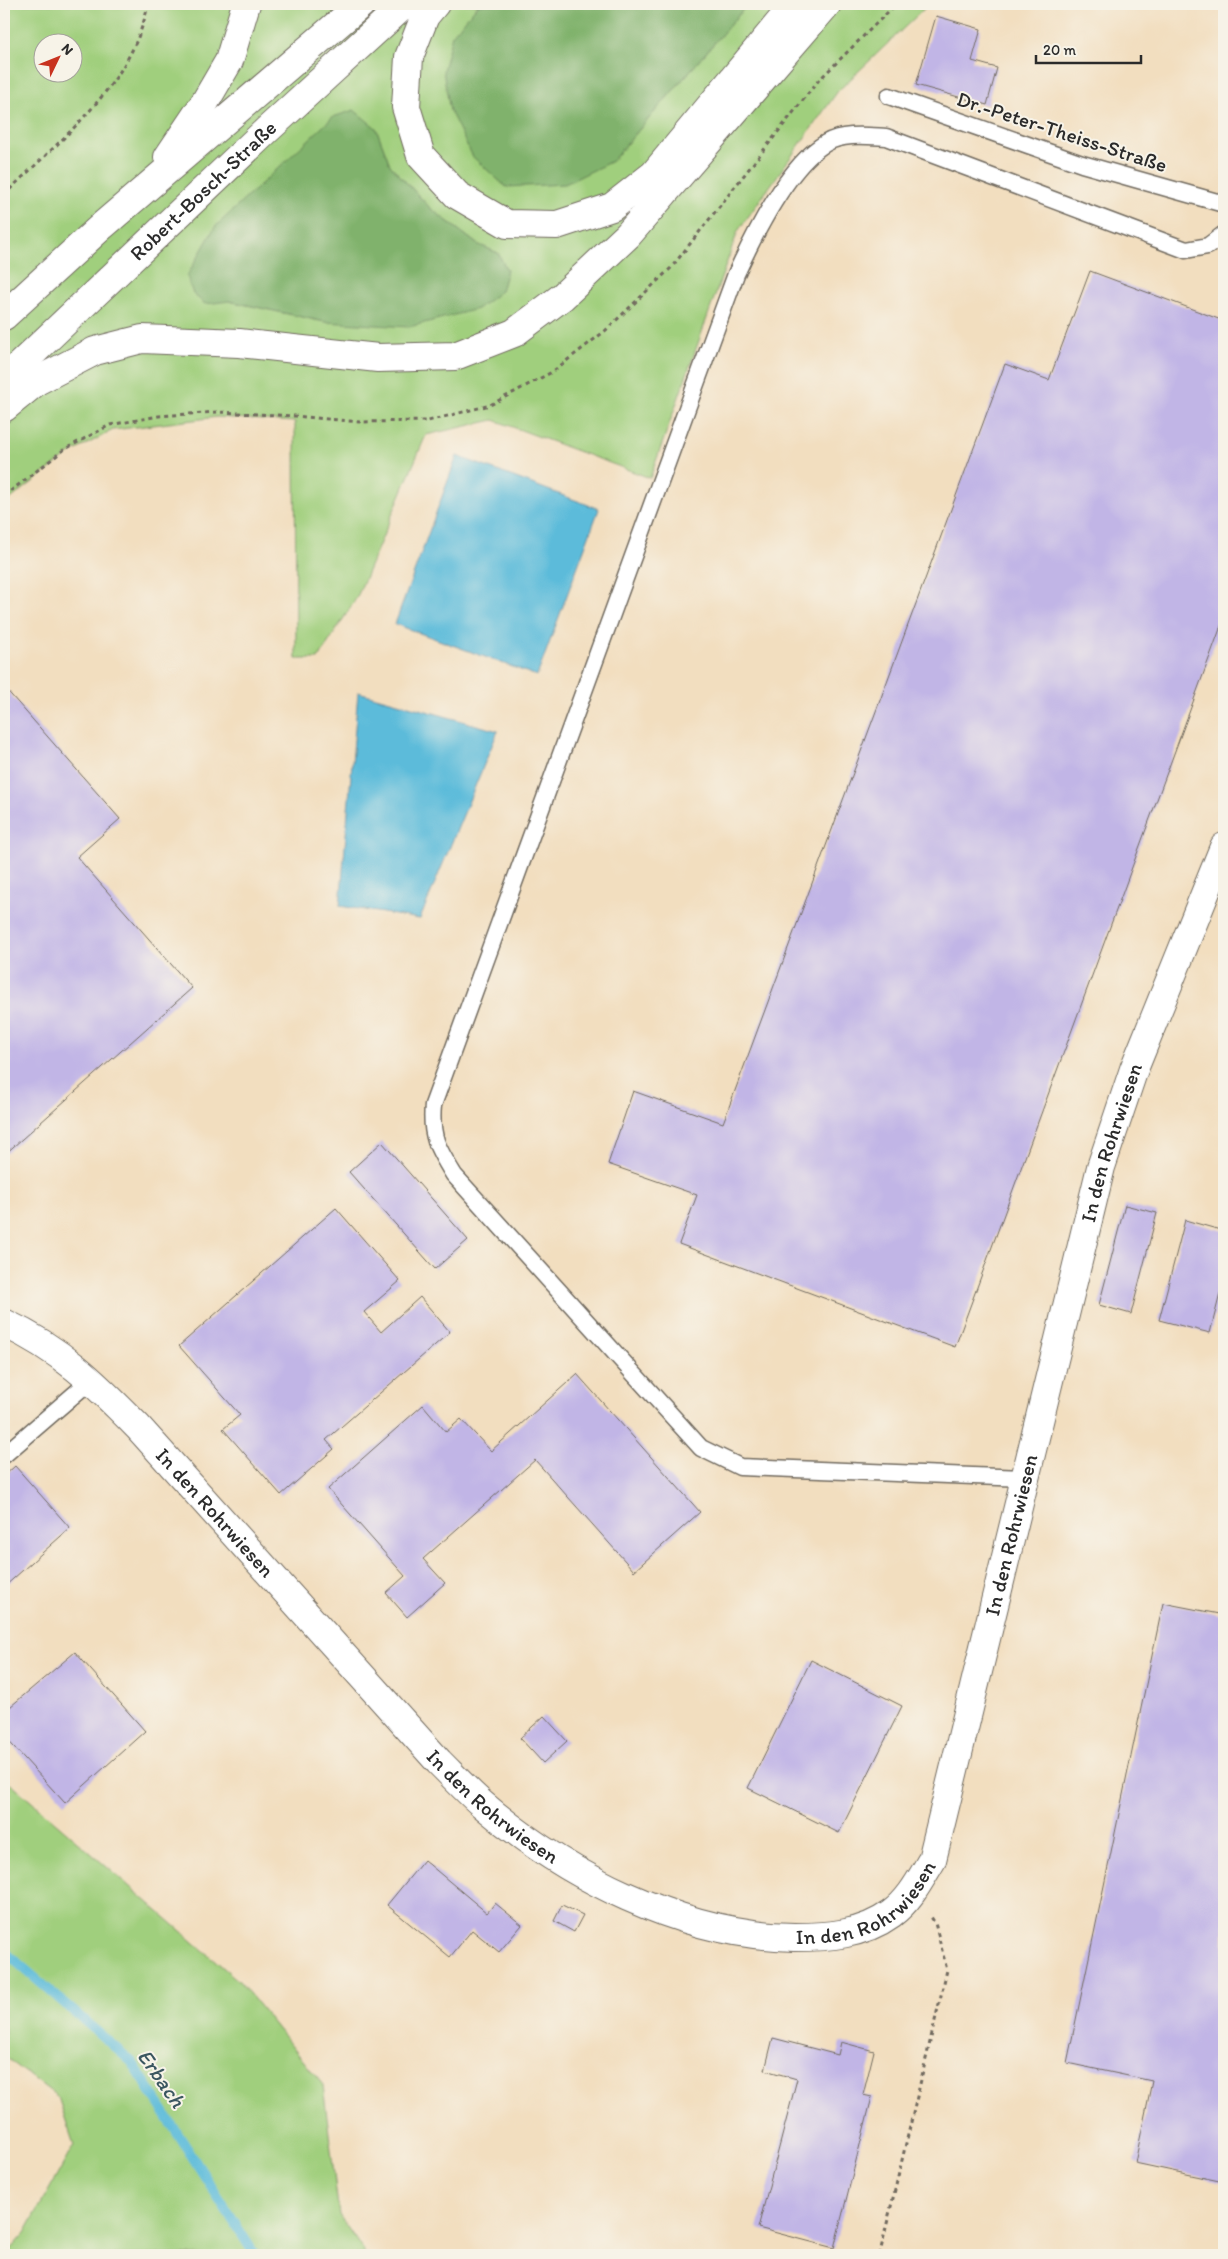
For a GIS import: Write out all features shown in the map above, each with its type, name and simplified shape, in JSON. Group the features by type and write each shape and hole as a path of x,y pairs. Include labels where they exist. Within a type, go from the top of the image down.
{"main road":[{"path":"102,226 167,157 205,102 229,61 246,4"},
{"name":"Robert-Bosch-Straße","path":"4,316 102,226 361,4"},
{"name":"Robert-Bosch-Straße","path":"4,380 267,130 405,4"},
{"path":"435,4 425,16 409,57 406,107 422,156 457,195 507,224 557,225 612,207 654,174 795,4"},
{"path":"4,408 37,381 95,351 142,340 239,343 378,358 455,356 514,333 562,297 628,235 827,4"},
{"name":"In den Rohrwiesen","path":"4,1323 27,1334 58,1353 91,1380 138,1428 439,1762 482,1804 531,1841 591,1878 653,1908 712,1927 768,1936 823,1937 864,1929 892,1914 913,1892 932,1860 1104,1159 1134,1069 1224,847"}],"lane":[{"name":"Dr.-Peter-Theiss-Straße","path":"888,96 1082,164 1224,204"},
{"path":"1025,1478 740,1467 701,1448 454,1175 441,1154 431,1126 433,1105 736,274 768,210 809,156 827,142 855,136 886,137 1186,250 1208,246 1224,234"},
{"path":"4,1455 91,1380"}],"path":[{"path":"4,195 75,126 107,90 133,48 148,4"},
{"path":"881,2255 947,1970 935,1923 913,1892"}],"green space":[{"path":"4,4 479,4 474,8 612,161 748,4 929,4 838,91 738,231 650,478 494,420 426,435 357,597 318,659 296,659 295,422 217,417 113,430 69,454 4,504","holes":["376,128 390,165 430,208 477,244 498,253 325,322 229,301"]},
{"path":"479,4 748,4 612,161 565,184 506,187 473,157 450,111 443,71 452,35"},
{"path":"354,110 376,128 390,165 430,208 477,244 498,253 507,270 501,291 477,309 409,327 325,322 229,301 205,304 193,294 187,276 215,227 333,117"},
{"path":"4,1778 240,1982 323,2085 339,2215 366,2255 5,2255 25,2233 74,2145 58,2097 4,2056"}],"water":[{"path":"457,456 599,509 537,676 395,624"},
{"path":"358,692 498,731 420,919 340,906"}],"building":[{"path":"936,16 981,29 972,61 997,68 987,105 916,85"},
{"path":"1090,271 1224,321 1224,618 955,1347 679,1244 697,1195 608,1164 633,1091 723,1123 1005,364 1049,380"},
{"path":"4,687 120,819 77,857 192,988 4,1155"},
{"path":"382,1142 468,1240 435,1269 349,1172"},
{"path":"1125,1205 1157,1213 1131,1314 1099,1305"},
{"path":"336,1208 400,1281 364,1312 381,1332 420,1297 450,1332 326,1440 334,1449 281,1495 223,1429 240,1415 179,1346"},
{"path":"1185,1220 1224,1231 1224,1278 1210,1333 1159,1320"},
{"path":"577,1374 700,1512 634,1571 535,1460 423,1559 445,1583 407,1617 386,1593 405,1576 328,1489 423,1405 446,1432 461,1419 491,1451"},
{"path":"15,1466 70,1528 4,1587 4,1476"},
{"path":"1163,1603 1224,1615 1224,2182 1135,2163 1152,2081 1067,2063"},
{"path":"75,1652 145,1731 65,1803 4,1736 4,1712"},
{"path":"811,1660 902,1706 839,1833 748,1788"},
{"path":"544,1716 567,1741 543,1763 520,1738"},
{"path":"424,1860 487,1913 495,1903 522,1925 499,1952 472,1930 450,1957 387,1905"},
{"path":"562,1905 583,1915 574,1932 554,1921"},
{"path":"773,2038 838,2055 841,2042 874,2051 863,2095 872,2097 834,2248 758,2228 797,2079 765,2070"}],"waterway":[{"name":"Erbach","path":"4,1951 132,2062 255,2255"}]}
